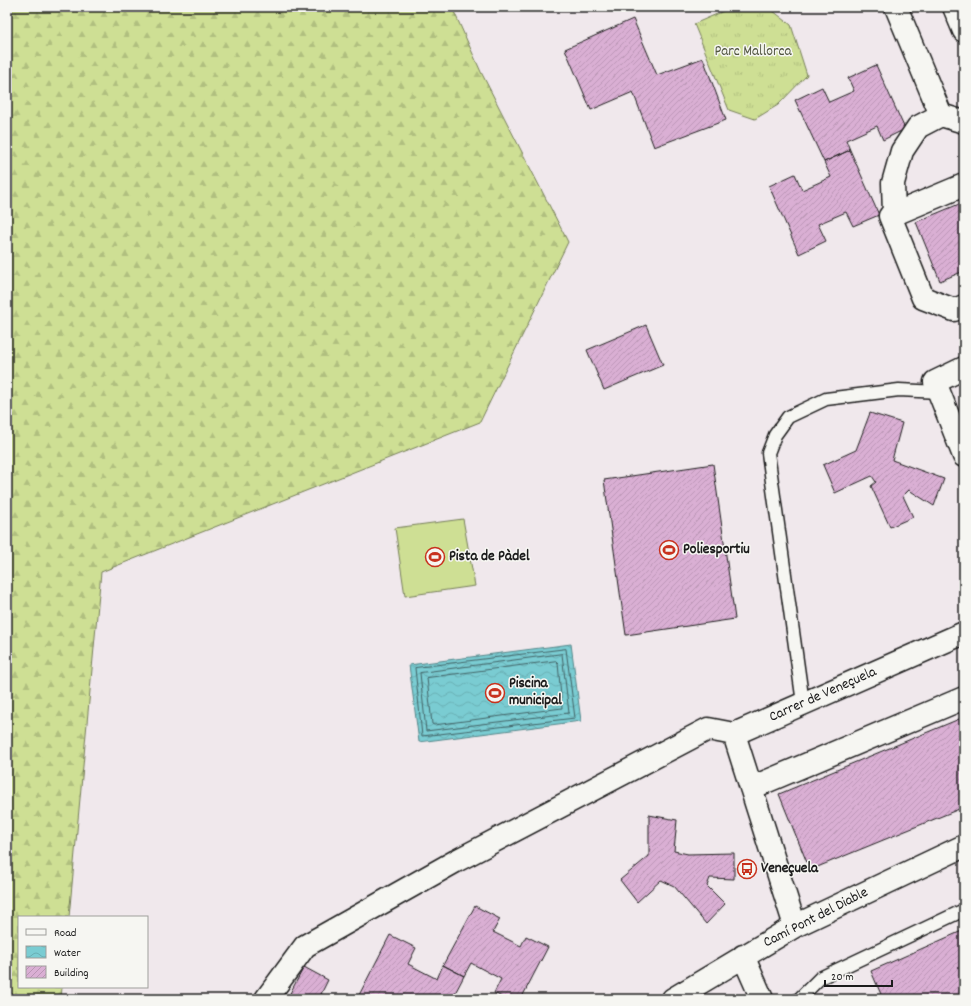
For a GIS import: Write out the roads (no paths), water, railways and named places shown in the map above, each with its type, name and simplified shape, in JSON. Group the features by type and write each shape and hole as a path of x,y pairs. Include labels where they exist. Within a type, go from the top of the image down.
{"street":[{"path":"896,7 941,115"},
{"path":"954,7 964,31"},
{"path":"894,214 893,183 902,151 918,127 941,115 964,122"},
{"path":"964,185 890,216 923,298 954,310 964,306"},
{"path":"964,368 937,387 964,456"},
{"name":"Carrer de Veneçuela","path":"734,734 964,633"},
{"path":"751,788 964,698"},
{"path":"266,999 305,946 456,861 708,729 734,734 795,926"},
{"name":"Camí Pont del Diable","path":"673,999 795,926 964,846"},
{"path":"743,956 762,999"}],"lane":[{"path":"803,703 768,453 775,435 788,417 826,400 899,390 937,387"},
{"path":"799,999 820,978 964,910"}],"water":[{"name":"Piscina municipal","path":"571,644 581,721 419,742 409,665"}],"place":[{"name":"Poliesportiu","path":"669,550"},
{"name":"Pista de Pàdel","path":"435,557"},
{"name":"Piscina municipal","path":"495,693"},
{"name":"Veneçuela","path":"747,869"}],"park label":[{"name":"Parc Mallorca","path":"753,52"}]}
